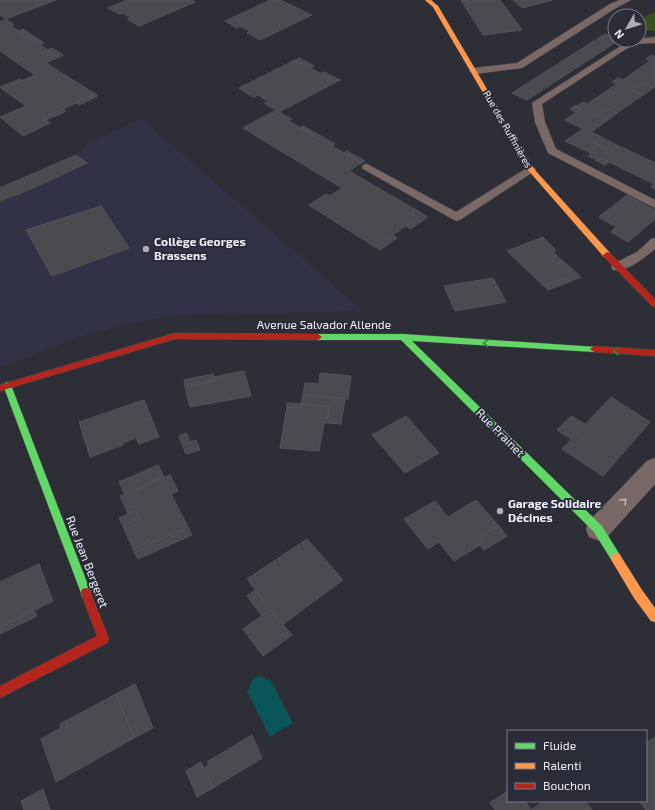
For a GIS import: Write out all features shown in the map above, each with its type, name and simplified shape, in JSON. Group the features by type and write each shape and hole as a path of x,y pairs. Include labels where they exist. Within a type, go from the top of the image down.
{"street":[{"name":"Rue des Ruffinières","path":"428,0 435,6 531,170 617,267 655,304"},
{"name":"Avenue Salvador Allende","path":"4,387 174,336 403,337 655,353"},
{"name":"Rue Prainet","path":"403,337 598,529 638,594 655,617"},
{"name":"Rue Jean Bergeret","path":"0,692 103,639 4,387"},
{"path":"598,529 655,468"}],"lane":[{"path":"474,71 519,66 613,6 627,0"},
{"path":"655,40 633,42 537,103 540,122 552,151 655,204"},
{"path":"368,167 456,217 531,170"},
{"path":"617,267 641,255 655,242"}],"shaded area":[{"name":"Collège Georges Brassens","path":"141,119 363,311 181,315 129,324 82,336 0,368 0,183 3,187 76,155 89,142"},
{"path":"258,676 263,677 266,680 270,679 293,723 270,737 247,691 251,689 250,686 252,680"}],"green space":[{"path":"655,12 655,31 647,30 647,16"}],"building":[{"path":"0,0 56,0 6,19 0,15"},
{"path":"127,0 191,0 195,2 139,26 127,19 131,18 123,13 119,14 108,8"},
{"path":"271,0 280,0 312,15 260,40 247,33 250,31 240,26 237,28 225,21"},
{"path":"461,0 500,0 522,30 483,35"},
{"path":"513,0 552,0 523,8"},
{"path":"6,19 14,25 11,26 59,57 46,63 95,94 43,118 50,123 23,136 0,117 26,106 2,89 35,75 0,51 0,22"},
{"path":"23,29 44,43 40,44 19,31"},
{"path":"605,34 607,35 607,48 527,100 512,93"},
{"path":"52,48 63,55 59,57 48,50"},
{"path":"652,55 655,57 655,86 653,88 642,83 632,90 643,95 617,113 606,108 596,115 608,120 591,132 601,137 594,142 612,151 619,146 655,163 655,169 653,171 655,172 655,189 651,187 654,184 601,158 598,160 588,156 591,153 565,141 583,129 565,120 581,109 576,107 583,102 587,104 617,84 612,82 618,78 623,80 650,61 646,59"},
{"path":"299,58 314,66 311,68 295,60"},
{"path":"295,60 336,82 279,112 264,103 268,102 258,95 253,97 239,88"},
{"path":"324,72 340,80 336,82 321,73"},
{"path":"20,79 22,81 2,89 0,87"},
{"path":"642,83 653,88 643,95 632,90"},
{"path":"95,94 98,96 79,105 76,103"},
{"path":"576,105 578,106 576,107 581,109 576,112 570,109"},
{"path":"606,108 617,113 608,120 596,115"},
{"path":"62,109 66,111 46,120 43,118"},
{"path":"276,110 279,112 264,120 261,118"},
{"path":"279,112 292,119 289,121 361,163 349,171 423,214 375,247 309,205 326,194 330,196 342,188 243,128 261,118 264,120"},
{"path":"303,126 335,144 332,146 300,128"},
{"path":"601,137 619,146 612,151 594,142"},
{"path":"347,151 365,161 361,163 344,153"},
{"path":"76,155 87,163 31,189 0,201 0,188"},
{"path":"601,158 609,162 605,165 595,160"},
{"path":"627,195 655,210 655,219 628,242 611,232 616,227 599,217"},
{"path":"101,206 129,248 52,276 26,230"},
{"path":"423,214 428,217 410,229 406,226"},
{"path":"392,235 397,238 380,250 375,247"},
{"path":"543,237 556,250 553,252 557,256 551,258 557,263 563,261 581,277 569,282 565,278 547,285 551,289 548,290 507,251"},
{"path":"557,256 563,261 557,263 551,258"},
{"path":"493,278 506,302 455,311 444,286"},
{"path":"565,278 569,282 551,289 547,285"},
{"path":"244,371 251,396 190,407 185,387 215,381 214,377"},
{"path":"320,373 351,376 348,399 303,395 305,383 319,384"},
{"path":"213,374 215,381 185,387 184,380"},
{"path":"303,395 345,399 341,424 327,423 329,407 301,404"},
{"path":"611,397 650,422 603,476 562,449"},
{"path":"144,400 159,437 139,444 136,438 122,443 123,445 90,457 79,422"},
{"path":"287,403 301,404 301,408 287,407"},
{"path":"301,404 329,407 327,423 324,423 319,451 280,448 287,407 301,408"},
{"path":"406,416 439,453 405,473 372,435"},
{"path":"571,416 585,424 571,439 557,430"},
{"path":"186,433 190,442 196,440 200,450 186,454 179,436"},
{"path":"158,465 164,477 125,494 119,482"},
{"path":"170,475 178,491 171,494 188,527 150,544 149,541 133,549 123,526 140,518 135,511 128,514 120,496"},
{"path":"476,500 498,525 482,535 480,545 454,561 439,542 428,549 404,519 435,501 448,517"},
{"path":"135,511 140,518 123,526 119,518"},
{"path":"498,525 507,536 484,550 480,545 482,535"},
{"path":"188,527 192,535 138,559 133,549 149,541 150,544"},
{"path":"307,539 343,580 282,625 247,579"},
{"path":"39,564 53,601 0,627 0,582"},
{"path":"255,590 270,610 262,616 247,596"},
{"path":"34,610 37,616 0,634 0,627"},
{"path":"270,610 292,635 263,656 243,629"},
{"path":"135,684 153,728 134,738 116,694"},
{"path":"116,694 134,738 56,782 41,739 61,728 60,724"},
{"path":"252,735 262,758 213,788 204,768 209,765 207,762"},
{"path":"655,737 655,810 646,810 640,802 647,802 647,742"},
{"path":"201,762 213,788 197,797 186,771"},
{"path":"43,789 50,810 24,810 21,801"},
{"path":"507,792 507,802 526,802 531,810 495,810 490,803"},
{"path":"543,802 586,802 592,810 531,810"}],"traffic: fast":[{"path":"318,337 403,337 594,349"},
{"path":"403,337 598,529 616,558"},
{"path":"7,385 86,593"}],"traffic: slow":[{"path":"428,0 435,6 531,170 607,255"},
{"path":"616,558 638,594 655,617"}],"traffic: jam":[{"path":"607,255 655,304"},
{"path":"0,388 175,336 318,337"},
{"path":"594,349 655,353"},
{"path":"0,692 103,639 86,593"}],"place":[{"name":"Collège Georges Brassens","path":"146,249"},
{"name":"Garage Solidaire Décines","path":"500,511"}]}
